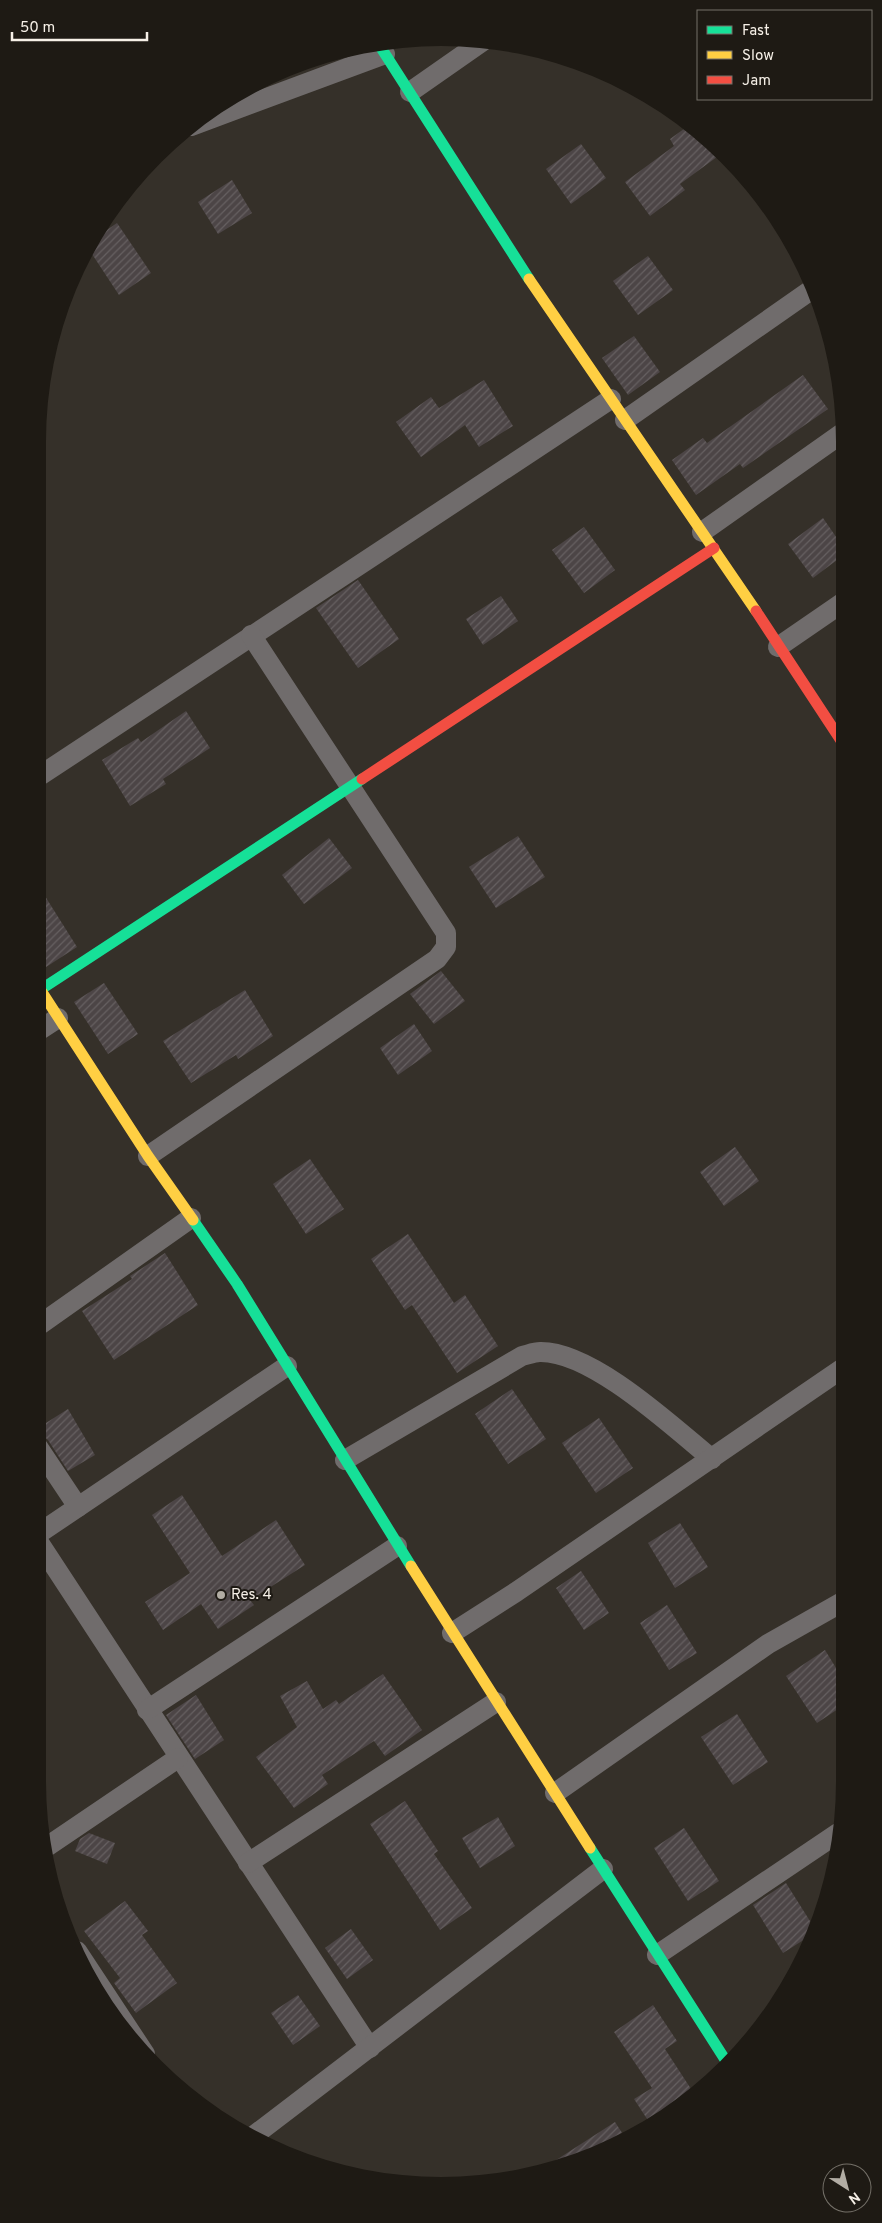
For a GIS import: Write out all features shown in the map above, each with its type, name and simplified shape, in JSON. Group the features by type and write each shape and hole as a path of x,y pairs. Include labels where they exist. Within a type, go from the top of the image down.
{"street":[{"path":"410,92 473,48"},
{"path":"383,51 534,287 708,540 836,733"},
{"path":"220,114 368,53"},
{"path":"625,420 807,293"},
{"path":"46,772 610,399"},
{"path":"46,983 350,786 708,540 836,438"},
{"path":"778,647 836,607"},
{"path":"148,1156 437,959 446,947 446,933 251,635"},
{"path":"46,999 148,1156 237,1284 452,1633 724,2057"},
{"path":"46,1026 58,1018"},
{"path":"46,1320 191,1218"},
{"path":"345,1460 522,1356 540,1352 559,1355 601,1374 634,1394 712,1459"},
{"path":"46,1529 287,1366"},
{"path":"452,1633 836,1374"},
{"path":"46,1458 78,1507"},
{"path":"147,1710 398,1546"},
{"path":"46,1553 178,1758 370,2048"},
{"path":"555,1792 768,1644 836,1606"},
{"path":"248,1863 496,1702"},
{"path":"52,1844 178,1758"},
{"path":"657,1955 831,1838"},
{"path":"259,2132 603,1869"}],"building":[{"path":"683,130 716,158 680,184 685,190 650,216 625,182 674,146 670,139"},
{"path":"581,144 606,178 571,204 546,169"},
{"path":"232,180 252,213 218,234 198,202"},
{"path":"117,223 151,273 119,295 93,255 109,229"},
{"path":"648,256 673,290 638,315 613,281"},
{"path":"634,336 660,372 628,395 602,358"},
{"path":"803,375 828,409 743,468 740,464 696,495 672,460 703,438 707,443"},
{"path":"484,380 513,426 479,447 465,425 421,457 396,422 431,397 439,408"},
{"path":"823,518 836,537 836,561 813,578 788,544"},
{"path":"584,527 615,570 584,593 552,550"},
{"path":"358,580 399,639 358,668 316,608"},
{"path":"501,596 518,621 483,645 466,619"},
{"path":"186,711 210,748 163,779 166,784 130,806 102,760 138,738 141,742"},
{"path":"518,836 545,877 496,908 469,867"},
{"path":"329,838 352,868 304,904 282,875"},
{"path":"46,898 77,947 46,967"},
{"path":"441,971 465,1001 434,1024 410,994"},
{"path":"104,983 138,1034 108,1054 74,1002"},
{"path":"245,990 273,1036 238,1059 236,1055 191,1083 163,1041"},
{"path":"414,1024 432,1051 398,1075 380,1048"},
{"path":"735,1147 759,1181 724,1206 700,1172"},
{"path":"310,1159 344,1209 306,1234 273,1184"},
{"path":"408,1234 454,1303 465,1295 498,1346 457,1373 412,1305 405,1310 371,1259"},
{"path":"165,1253 198,1305 114,1360 82,1311 132,1279 130,1276"},
{"path":"512,1389 546,1439 508,1464 475,1414"},
{"path":"68,1409 95,1455 68,1471 46,1438 46,1423"},
{"path":"599,1418 633,1468 596,1493 562,1443"},
{"path":"182,1495 222,1556 276,1520 305,1565 250,1600 254,1605 218,1629 201,1604 163,1630 145,1602 190,1573 152,1515"},
{"path":"680,1523 708,1567 675,1588 648,1543"},
{"path":"581,1571 609,1613 584,1630 556,1588"},
{"path":"667,1605 697,1653 669,1670 640,1623"},
{"path":"825,1650 836,1668 836,1710 817,1723 786,1676"},
{"path":"383,1674 422,1730 385,1756 374,1741 322,1775 328,1784 294,1808 256,1757 297,1727 280,1696 307,1681 323,1709 336,1700 339,1704"},
{"path":"196,1695 224,1740 195,1759 166,1715"},
{"path":"737,1714 768,1762 733,1785 701,1737"},
{"path":"405,1801 438,1851 434,1854 472,1908 440,1930 370,1824"},
{"path":"498,1817 515,1846 480,1868 462,1838"},
{"path":"684,1828 719,1881 688,1901 654,1848"},
{"path":"89,1833 115,1843 107,1864 75,1851 80,1839"},
{"path":"786,1883 810,1922 802,1941 783,1953 753,1905"},
{"path":"125,1901 148,1931 142,1935 177,1983 136,2013 114,1983 120,1978 84,1931"},
{"path":"351,1929 373,1960 347,1979 325,1948"},
{"path":"298,1995 320,2026 293,2045 271,2013"},
{"path":"653,2005 677,2041 665,2049 690,2088 647,2118 634,2099 652,2088 614,2032"},
{"path":"615,2122 622,2133 592,2147 558,2159"}],"traffic: fast":[{"path":"383,51 529,279"},
{"path":"46,986 362,779"},
{"path":"193,1220 237,1284 411,1566"},
{"path":"590,1848 724,2057"}],"traffic: slow":[{"path":"529,279 756,611"},
{"path":"46,998 148,1156 193,1220"},
{"path":"411,1566 590,1848"}],"traffic: jam":[{"path":"362,779 714,548"},
{"path":"756,611 836,733"}],"place":[{"name":"Res. 4","path":"221,1595"}]}
